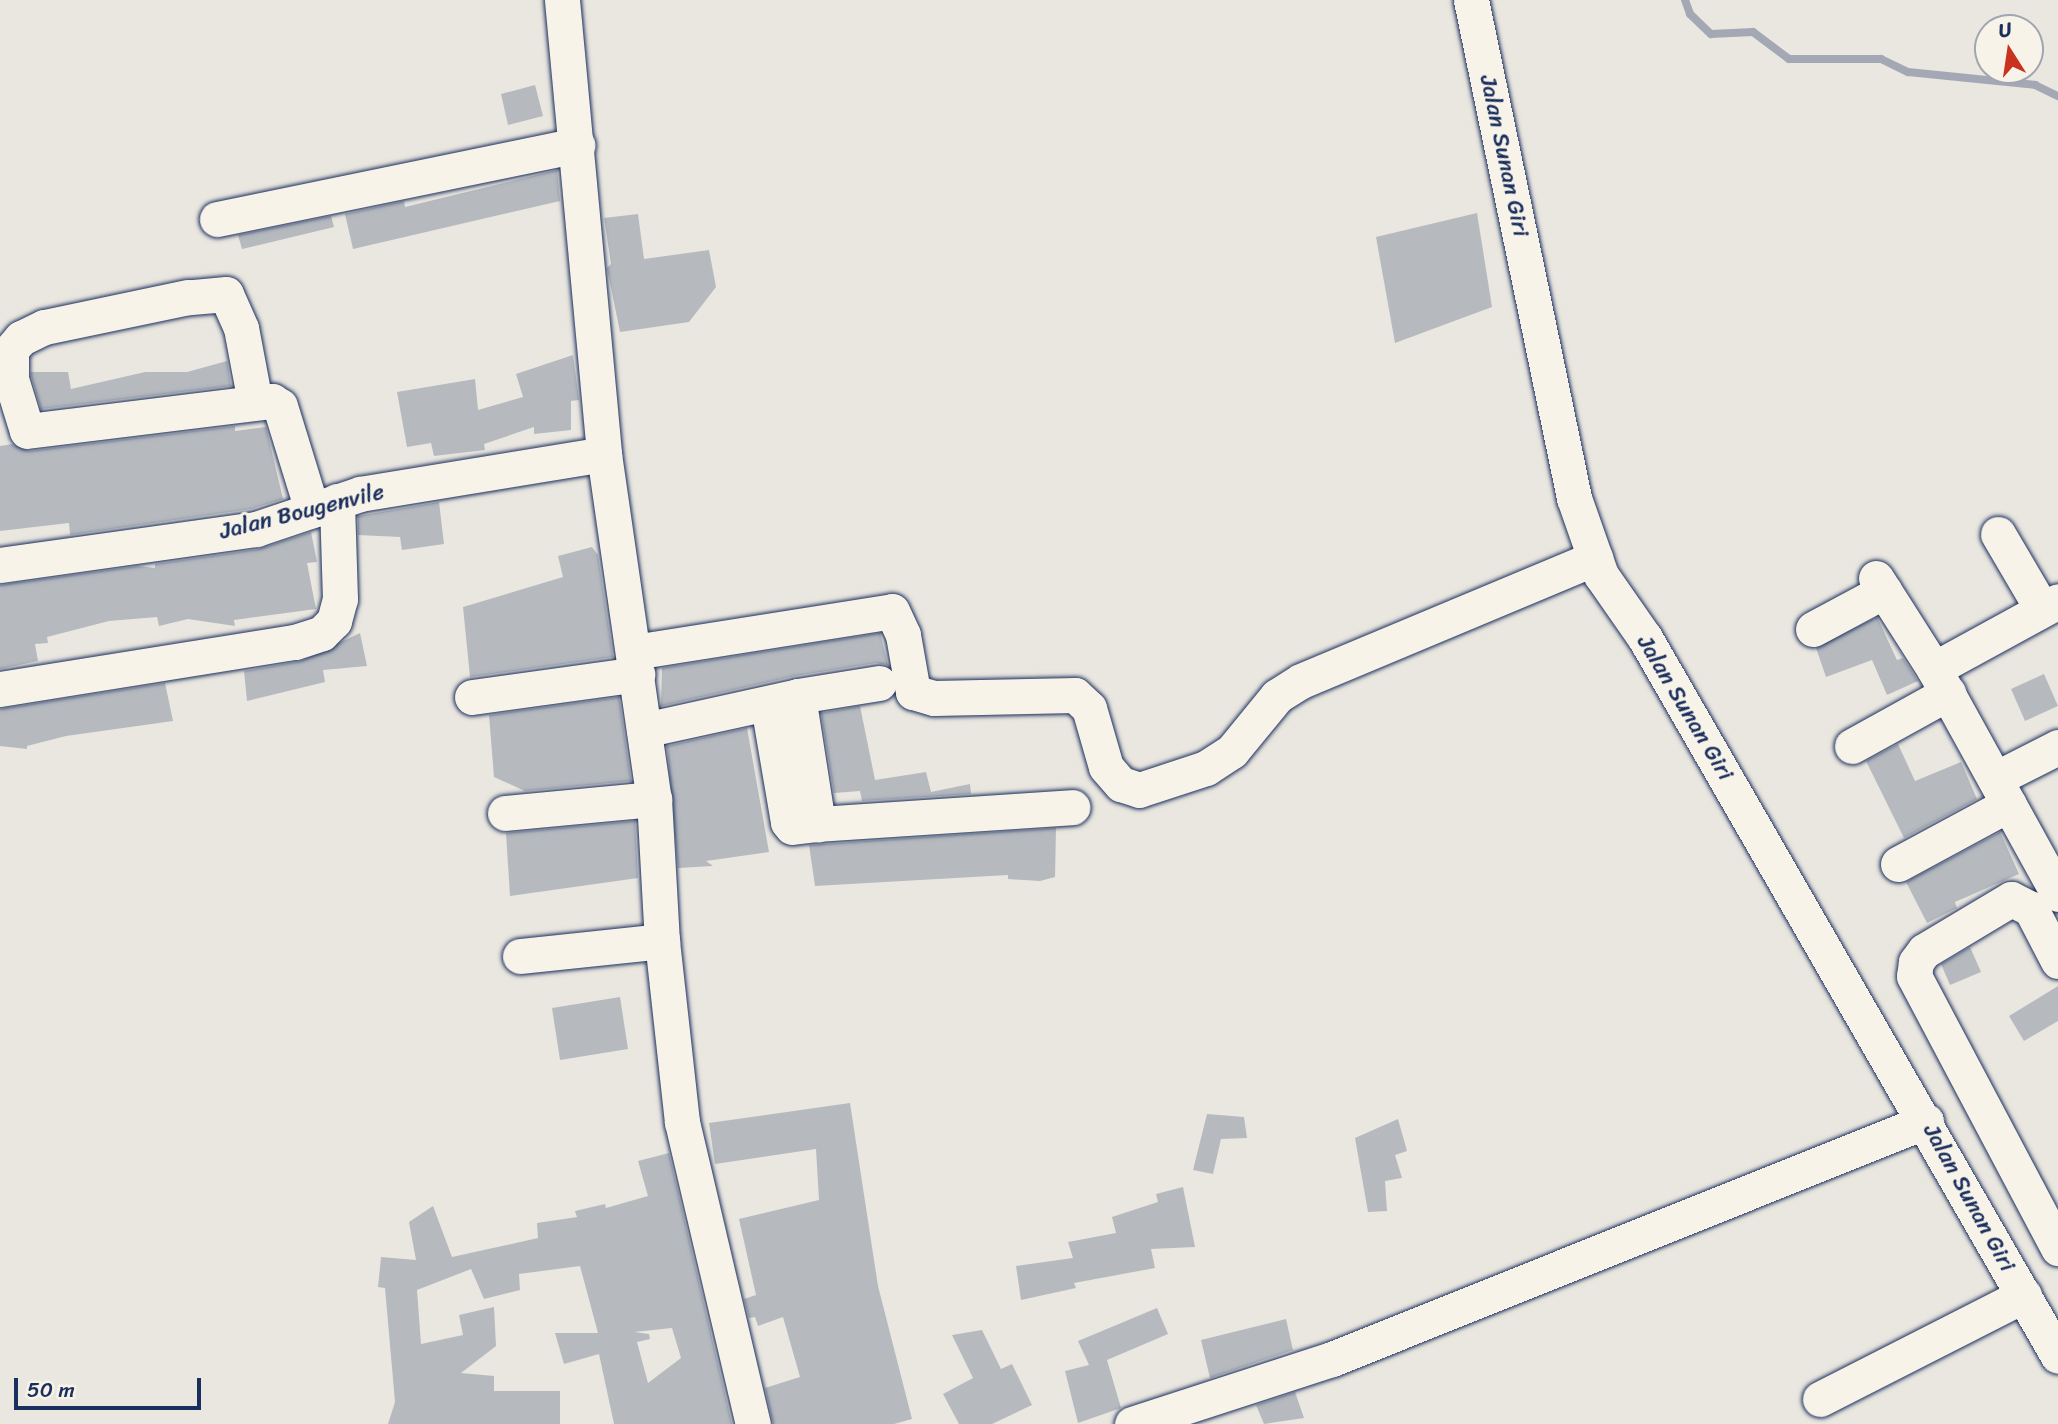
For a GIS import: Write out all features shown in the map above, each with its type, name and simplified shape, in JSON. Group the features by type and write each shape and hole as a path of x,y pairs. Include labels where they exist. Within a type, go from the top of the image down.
{"street":[{"path":"562,0 578,145 604,454 654,799 662,940 682,1122 753,1424"},
{"name":"Jalan Sunan Giri","path":"1471,0 1574,498 1601,575 1645,638 1926,1121 2058,1356"},
{"path":"218,219 578,145"},
{"path":"4,689 295,642 322,633 334,621 340,598 324,505 280,406 272,401 255,402 33,432 21,421 5,380 11,350 21,338 44,327 188,297 226,294 241,328 255,402"},
{"name":"Jalan Bougenvile","path":"0,565 256,529 324,505 604,454"},
{"path":"1852,746 2050,605 1998,534"},
{"path":"471,697 891,611 903,635 913,692 934,698 1076,695 1089,708 1106,767 1121,784 1139,790 1165,785 1206,768 1232,751 1277,696 1301,681 1595,558"},
{"path":"1813,629 1880,585 1941,681 2055,881"},
{"path":"644,730 879,682"},
{"path":"783,700 788,822 792,827 1072,807"},
{"path":"1898,864 2002,792 2058,747"},
{"path":"505,814 654,799"},
{"path":"2058,961 2031,909 2011,899 1924,951 1916,962 1914,976 2058,1248"},
{"path":"520,956 662,940"},
{"path":"1132,1424 1332,1359 1926,1121"},
{"path":"1820,1399 2024,1295"}],"building":[{"path":"535,85 543,116 508,125 501,94"},
{"path":"557,170 560,201 353,249 345,214 404,201 405,207"},
{"path":"1477,213 1492,307 1395,343 1376,237"},
{"path":"638,214 644,259 709,250 716,287 689,322 620,332 607,268 611,264 604,218"},
{"path":"331,216 334,227 242,249 238,235"},
{"path":"573,355 579,400 571,401 571,430 534,434 534,427 484,444 485,450 434,456 431,443 407,447 397,392 475,379 478,410 523,397 516,374"},
{"path":"227,361 231,386 41,409 31,376 31,372 68,372 71,389 145,372 187,372"},
{"path":"235,426 235,431 266,427 283,499 251,509 70,535 69,523 0,531 0,446 12,444 29,451"},
{"path":"439,502 444,544 402,550 400,537 358,535 358,516"},
{"path":"311,532 317,562 307,563 316,609 234,620 235,626 188,619 159,626 157,617 109,621 47,637 48,643 35,644 38,661 0,669 0,585 138,566 155,568 155,564 259,549"},
{"path":"592,547 598,555 613,657 470,677 463,607 563,577 558,556"},
{"path":"1877,617 1897,660 1903,658 1918,681 1887,695 1872,660 1826,677 1816,648"},
{"path":"360,633 367,666 323,670 325,682 247,701 244,671 301,661"},
{"path":"880,633 888,665 876,663 795,676 661,706 662,668"},
{"path":"2044,674 2058,706 2025,721 2011,689"},
{"path":"165,683 173,721 66,736 27,746 27,749 0,746 0,709"},
{"path":"619,697 631,781 525,791 494,777 489,715"},
{"path":"860,706 875,780 926,772 931,792 970,784 971,794 862,801 860,791 834,793 821,713"},
{"path":"747,728 769,852 706,861 713,866 678,868 667,746"},
{"path":"1898,744 1915,781 1961,762 1977,799 1904,838 1866,761"},
{"path":"635,821 638,878 510,896 506,833"},
{"path":"1056,828 1055,877 1040,881 1008,879 1008,875 815,886 809,845"},
{"path":"2000,832 2019,874 1955,902 1957,908 1927,923 1906,882"},
{"path":"1970,947 1981,972 1950,985 1941,964"},
{"path":"2058,986 2058,1021 2024,1041 2009,1016"},
{"path":"620,997 628,1049 560,1060 552,1008"},
{"path":"850,1103 878,1286 912,1419 894,1424 773,1424 765,1388 800,1377 783,1317 758,1326 755,1317 749,1318 744,1299 756,1295 739,1219 819,1200 816,1149 715,1164 709,1123"},
{"path":"1207,1114 1244,1117 1247,1138 1221,1139 1213,1174 1193,1170"},
{"path":"1398,1119 1407,1151 1395,1155 1402,1178 1385,1181 1387,1211 1368,1212 1355,1138"},
{"path":"669,1153 732,1424 614,1424 599,1354 564,1364 555,1333 598,1333 580,1266 519,1274 520,1290 484,1299 471,1269 417,1290 421,1344 463,1335 459,1315 494,1307 496,1346 461,1373 494,1376 494,1391 560,1391 560,1424 388,1424 395,1402 385,1288 378,1287 381,1257 416,1260 409,1222 433,1206 452,1257 538,1238 537,1223 577,1217 575,1211 605,1204 606,1208 648,1196 638,1161","holes":["672,1328 681,1358 648,1383 637,1342 650,1339 649,1334 634,1332"]},
{"path":"1183,1187 1195,1247 1151,1249 1155,1268 1074,1283 1076,1288 1021,1300 1016,1266 1073,1258 1068,1242 1116,1233 1112,1217 1158,1202 1156,1194"},
{"path":"1157,1308 1168,1334 1107,1360 1121,1408 1078,1423 1065,1371 1089,1365 1078,1341"},
{"path":"1286,1319 1293,1350 1210,1378 1201,1340"},
{"path":"982,1330 1001,1369 1012,1364 1032,1405 992,1424 959,1424 943,1394 973,1378 952,1335"},
{"path":"1295,1392 1304,1418 1264,1424 1256,1405"}],"waterway":[{"path":"1685,0 1690,14 1711,34 1753,32 1789,59 1881,59 1908,72 2035,85 2058,96"}]}
